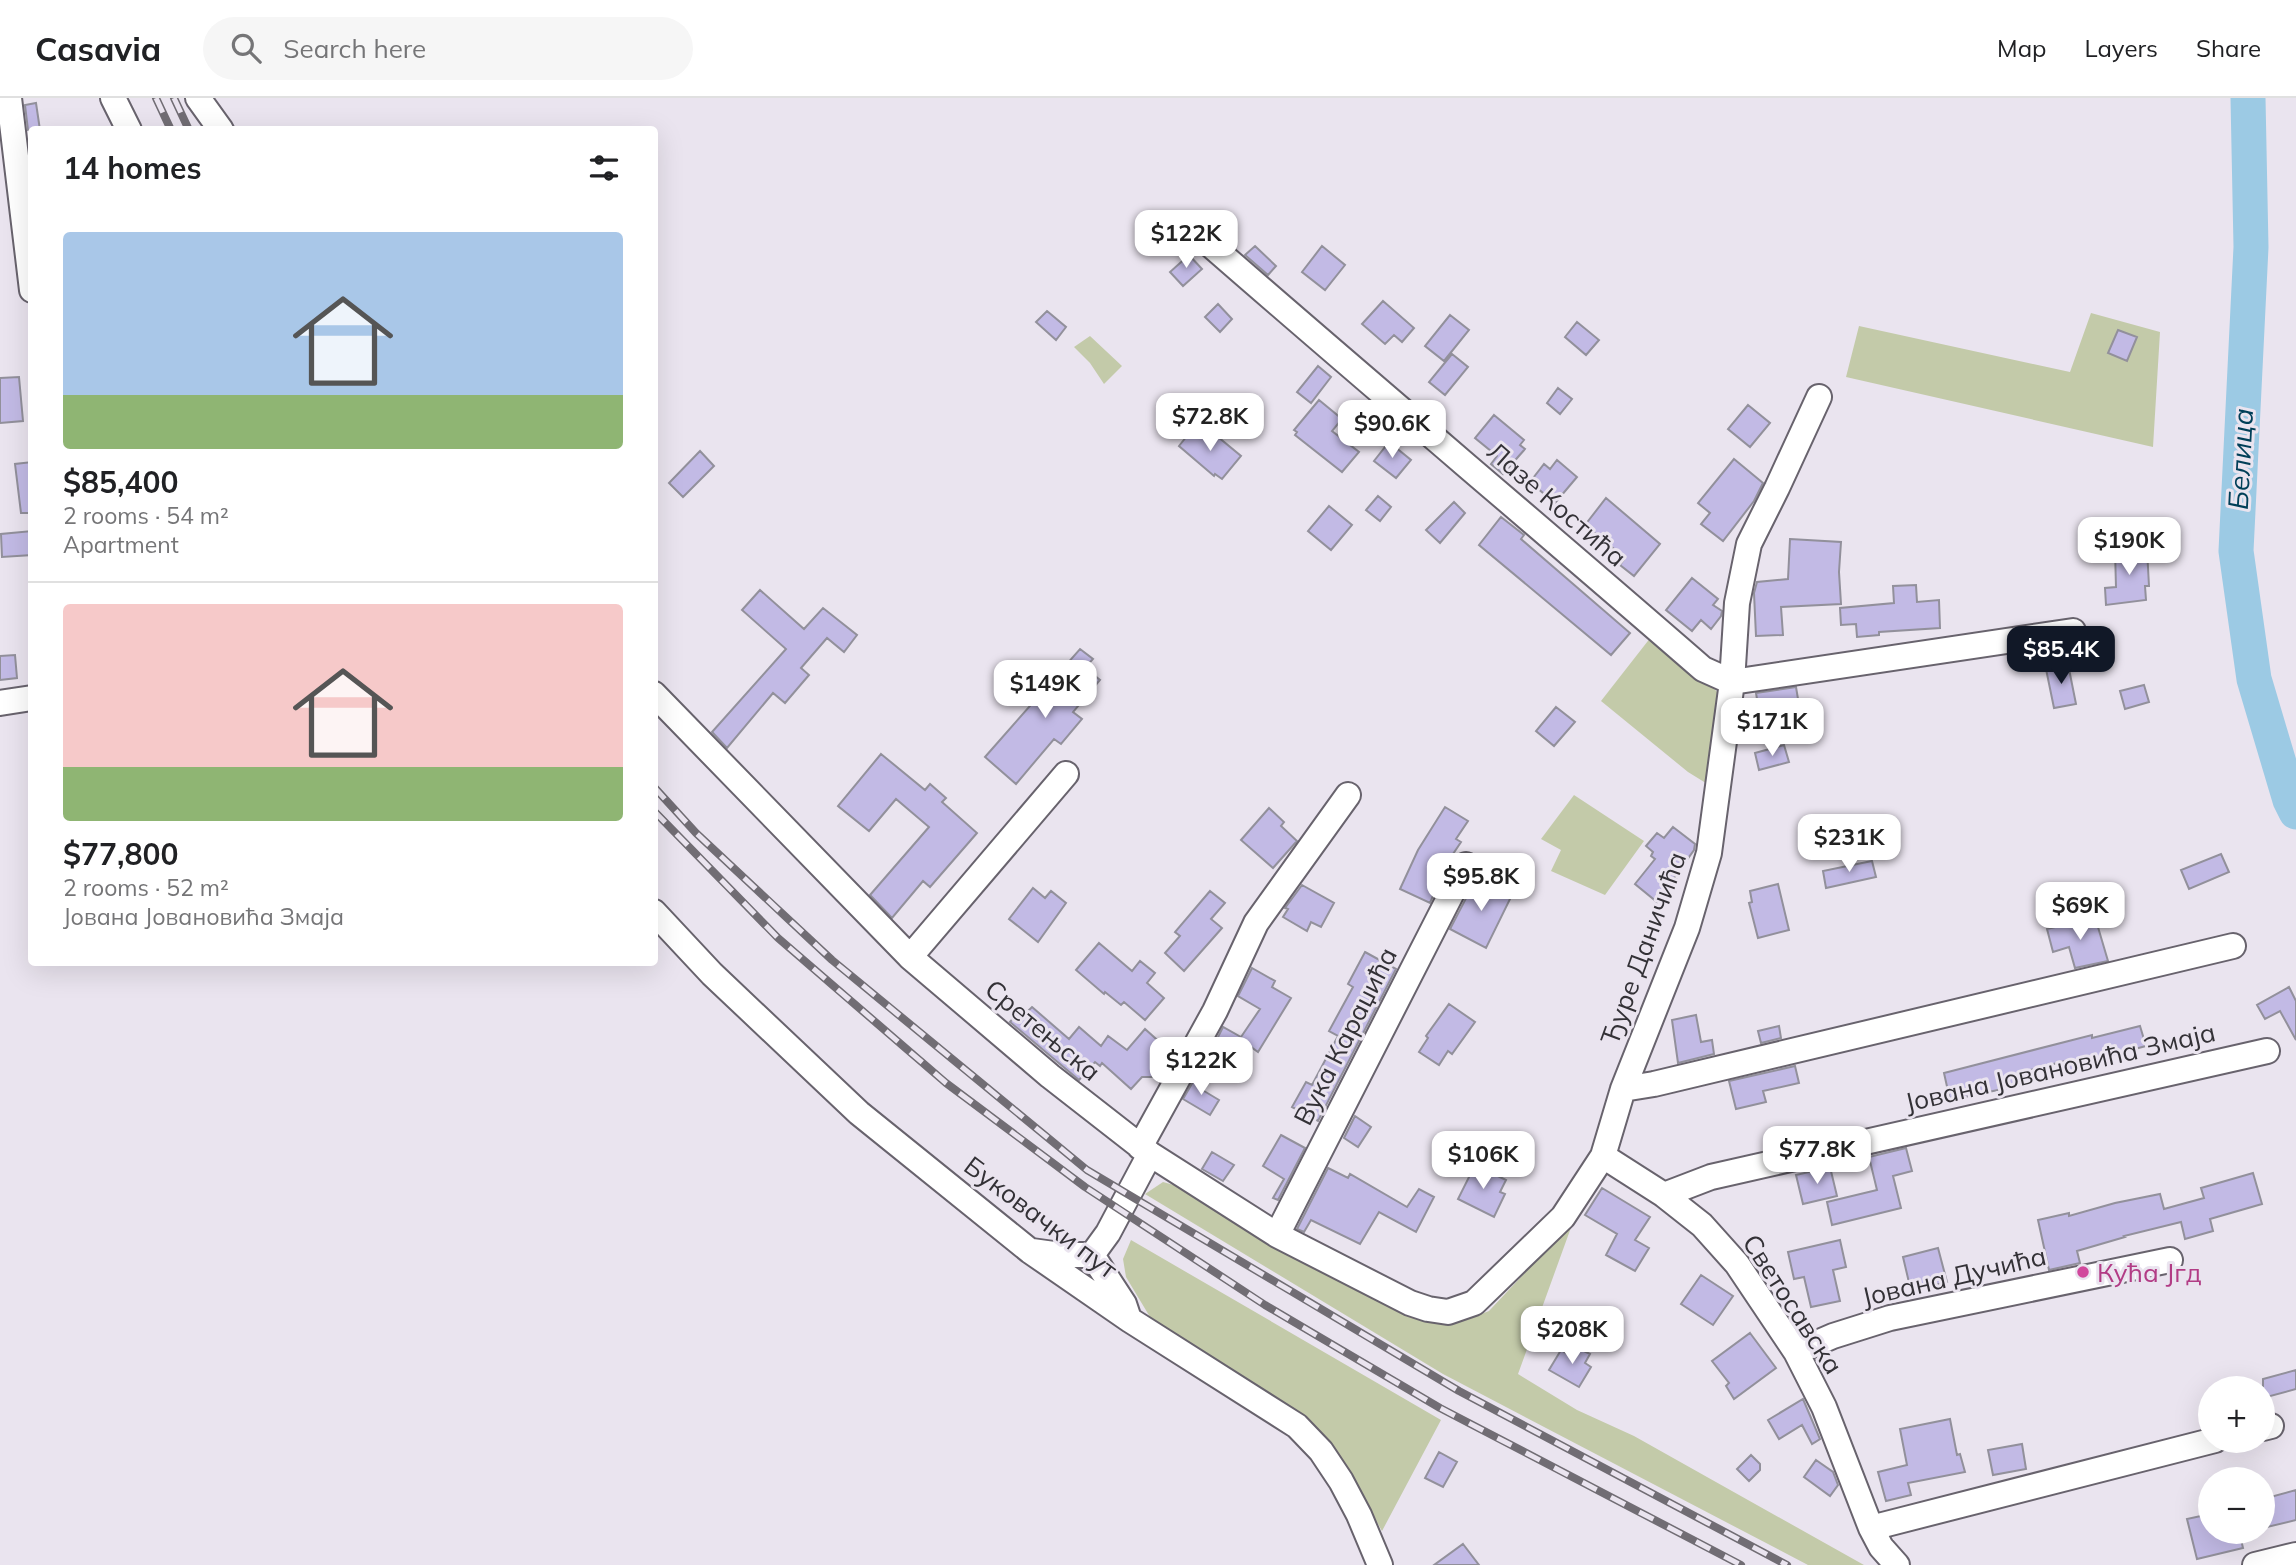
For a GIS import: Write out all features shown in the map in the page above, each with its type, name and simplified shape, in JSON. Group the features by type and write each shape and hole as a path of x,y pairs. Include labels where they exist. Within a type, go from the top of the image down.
{"street":[{"path":"9,98 28,257"},
{"path":"113,98 127,126"},
{"path":"198,98 218,126"},
{"name":"Лазе Костића","path":"1190,227 1703,669 1732,682"},
{"name":"Ђуре Даничића","path":"1603,1156 1623,1089 1686,928 1709,853 1732,682 1737,603 1749,544 1818,397"},
{"path":"1732,682 2073,631"},
{"name":"Сретењска","path":"658,698 910,957 1049,1076 1145,1150 1277,1235 1410,1303 1448,1312 1474,1303 1502,1279 1563,1217 1603,1156"},
{"path":"0,703 28,699"},
{"path":"910,957 1066,774"},
{"path":"1092,1255 1108,1233 1145,1150 1256,923 1348,795"},
{"name":"Вука Караџића","path":"1277,1235 1466,865"},
{"name":"Буковачки пут","path":"658,916 712,974 859,1113 1030,1251 1130,1320 1297,1426 1321,1451 1341,1481 1380,1565"},
{"path":"1623,1089 2233,946"},
{"name":"Јована Јовановића Змаја","path":"1664,1195 1711,1177 2267,1051"},
{"name":"Светосавска","path":"1603,1156 1664,1195 1702,1225 1737,1264 1796,1352 1824,1407 1871,1528 1881,1547 1897,1565"},
{"path":"1030,1251 1092,1255"},
{"path":"1092,1255 1124,1304 1130,1320"},
{"name":"Јована Дучића","path":"1796,1352 1833,1336 1890,1318 2170,1260"},
{"path":"1871,1528 2198,1444"},
{"path":"2255,1565 2296,1555"}],"green space":[{"path":"2091,313 2160,332 2153,447 1846,377 1859,326 2070,372"},
{"path":"1090,336 1122,366 1104,384 1090,363 1074,347"},
{"path":"1651,637 1708,682 1719,694 1709,785 1688,772 1601,701"},
{"path":"1574,795 1644,841 1605,895 1551,871 1561,850 1541,839"},
{"path":"1163,1182 1181,1187 1440,1322 1466,1320 1489,1311 1573,1222 1518,1374 1577,1410 1634,1436 1864,1565 1808,1565 1443,1374 1145,1194"},
{"path":"1131,1240 1441,1420 1382,1531 1341,1458 1313,1427 1150,1317 1126,1277 1123,1259"}],"building":[{"path":"36,103 39,126 28,126 28,130 25,105"},
{"path":"1255,246 1276,266 1268,275 1245,255"},
{"path":"1322,246 1345,265 1325,290 1302,272"},
{"path":"1189,255 1202,269 1183,286 1170,272"},
{"path":"1383,301 1414,328 1402,342 1394,335 1385,344 1362,324"},
{"path":"1218,304 1232,319 1220,332 1205,317"},
{"path":"1047,311 1066,327 1056,340 1036,322"},
{"path":"1450,315 1469,330 1444,361 1425,346"},
{"path":"1577,322 1599,340 1586,355 1565,337"},
{"path":"2118,330 2137,337 2127,361 2108,353"},
{"path":"1452,354 1468,367 1445,395 1429,382"},
{"path":"1318,366 1331,377 1311,403 1297,392"},
{"path":"19,377 23,421 0,423 0,378"},
{"path":"1558,388 1572,399 1560,414 1547,403"},
{"path":"1319,400 1342,419 1332,431 1359,452 1342,472 1295,435 1297,432 1294,430"},
{"path":"1748,405 1770,423 1750,447 1728,429"},
{"path":"1494,415 1524,440 1520,445 1525,449 1503,474 1491,464 1497,456 1475,438"},
{"path":"1195,426 1214,442 1218,437 1241,456 1222,479 1215,474 1214,476 1179,446"},
{"path":"1389,442 1411,460 1396,478 1374,461"},
{"path":"700,451 714,466 683,497 669,483"},
{"path":"1734,459 1763,483 1754,501 1723,541 1701,524 1710,513 1698,503"},
{"path":"1557,460 1577,477 1555,503 1530,482 1544,464 1550,469"},
{"path":"28,462 28,513 21,513 15,464"},
{"path":"1378,496 1391,507 1380,521 1366,510"},
{"path":"1606,498 1660,544 1634,576 1620,565 1625,558 1585,525"},
{"path":"1454,502 1465,513 1440,543 1426,530"},
{"path":"1329,506 1352,525 1331,550 1308,531"},
{"path":"1501,517 1524,535 1521,539 1630,633 1611,655 1479,545"},
{"path":"28,531 28,555 2,557 1,534"},
{"path":"1790,539 1841,542 1841,604 1781,607 1783,635 1756,636 1754,593 1757,582 1788,579"},
{"path":"2147,549 2149,586 2145,586 2146,600 2106,605 2105,588 2116,587 2115,550"},
{"path":"1692,578 1718,599 1713,605 1722,611 1721,616 1711,629 1701,620 1692,631 1666,610"},
{"path":"1916,585 1917,602 1939,600 1940,628 1879,632 1879,635 1857,637 1856,624 1841,625 1840,608 1894,603 1893,586"},
{"path":"760,590 804,629 823,608 857,635 844,652 827,638 801,668 809,675 785,703 773,693 727,748 712,732 786,649 742,610"},
{"path":"1080,649 1093,659 1085,668 1100,680 1073,712 1082,719 1061,744 1054,739 1016,784 985,757"},
{"path":"15,655 17,678 0,680 0,656"},
{"path":"2068,664 2076,704 2054,708 2046,669"},
{"path":"2144,685 2149,702 2125,709 2120,691"},
{"path":"1796,687 1800,711 1760,717 1756,693"},
{"path":"1556,707 1575,722 1554,746 1536,731"},
{"path":"1784,745 1789,762 1759,770 1755,753"},
{"path":"881,754 925,790 930,784 946,798 942,802 977,833 930,887 923,881 892,918 870,895 929,827 896,799 869,831 838,806"},
{"path":"1445,807 1468,821 1456,839 1461,842 1447,863 1430,903 1400,889 1418,850"},
{"path":"1269,808 1284,822 1281,826 1297,841 1273,868 1241,840"},
{"path":"1673,827 1695,844 1694,850 1674,878 1676,879 1657,902 1635,884 1655,859 1651,856 1653,852 1646,846 1657,833 1664,838"},
{"path":"2221,854 2229,872 2189,889 2181,870"},
{"path":"1872,861 1876,877 1826,888 1823,871"},
{"path":"1476,879 1511,897 1486,948 1450,929"},
{"path":"1778,884 1789,930 1758,938 1749,903 1752,902 1750,891"},
{"path":"1302,885 1334,903 1321,927 1311,922 1307,931 1283,917 1288,909 1285,908"},
{"path":"1033,888 1045,898 1051,891 1066,903 1038,942 1009,919"},
{"path":"1210,891 1225,903 1211,919 1222,928 1184,971 1165,953 1180,936 1175,932"},
{"path":"2095,917 2108,961 2075,968 2069,947 2053,952 2047,929"},
{"path":"1099,943 1132,971 1140,961 1155,973 1147,983 1164,998 1145,1020 1124,1002 1121,1005 1105,992 1104,994 1076,970"},
{"path":"1365,952 1396,969 1318,1121 1292,1107 1306,1082 1312,1085 1338,1036 1329,1031 1353,987 1348,984"},
{"path":"1252,968 1275,981 1272,987 1291,998 1258,1052 1251,1047 1231,1074 1219,1068 1226,1056 1223,1053 1226,1049 1215,1043 1223,1027 1241,1037 1260,1009 1238,996"},
{"path":"2289,987 2296,1001 2296,1040 2280,1011 2265,1019 2257,1005"},
{"path":"1449,1004 1475,1022 1452,1054 1448,1051 1439,1065 1419,1052 1428,1038 1426,1036"},
{"path":"1032,1007 1069,1039 1079,1027 1101,1046 1108,1036 1127,1050 1145,1029 1174,1055 1166,1069 1164,1067 1157,1077 1142,1077 1131,1089 1102,1063 1100,1066 1095,1062 1079,1080 1010,1022 1022,1008 1027,1012"},
{"path":"1696,1015 1701,1042 1712,1040 1714,1054 1678,1063 1672,1020"},
{"path":"1779,1026 1781,1038 1761,1043 1758,1031"},
{"path":"2140,1026 2146,1046 2097,1059 2099,1066 2068,1074 2065,1061 2019,1073 2022,1085 1950,1100 1944,1073 2092,1035 2092,1038"},
{"path":"1795,1066 1799,1083 1763,1091 1766,1102 1736,1109 1729,1081"},
{"path":"1197,1075 1204,1079 1199,1088 1219,1100 1210,1115 1183,1099"},
{"path":"1355,1116 1371,1127 1358,1147 1344,1138"},
{"path":"1281,1135 1305,1148 1278,1200 1273,1198 1284,1179 1263,1166"},
{"path":"1906,1148 1912,1171 1893,1176 1901,1208 1832,1225 1827,1202 1877,1190 1869,1157"},
{"path":"1212,1152 1234,1165 1223,1181 1202,1169"},
{"path":"1475,1165 1506,1180 1500,1192 1505,1194 1494,1217 1458,1199"},
{"path":"1830,1167 1837,1196 1803,1204 1796,1175"},
{"path":"1328,1168 1348,1178 1350,1174 1407,1207 1419,1189 1434,1197 1416,1232 1379,1212 1360,1244 1311,1220 1304,1232 1297,1229"},
{"path":"2253,1173 2262,1204 2210,1219 2213,1231 2185,1239 2181,1222 2077,1251 2080,1263 2049,1270 2038,1220 2069,1213 2069,1216 2160,1194 2164,1209 2204,1198 2201,1188"},
{"path":"1602,1188 1650,1217 1635,1240 1649,1248 1635,1271 1606,1255 1617,1234 1585,1215"},
{"path":"1840,1240 1846,1267 1833,1270 1840,1301 1811,1307 1804,1277 1794,1279 1788,1252"},
{"path":"1938,1248 1947,1282 1911,1291 1903,1257"},
{"path":"1701,1275 1733,1296 1713,1325 1681,1304"},
{"path":"1750,1333 1776,1368 1734,1399 1726,1386 1729,1383 1712,1361"},
{"path":"1576,1347 1590,1354 1585,1363 1591,1367 1579,1387 1549,1370 1561,1350 1571,1356"},
{"path":"2296,1370 2296,1389 2275,1395 2274,1376"},
{"path":"1803,1399 1820,1439 1812,1444 1802,1425 1779,1439 1768,1420"},
{"path":"1950,1419 1957,1455 1960,1454 1965,1472 1908,1483 1911,1495 1886,1501 1878,1472 1907,1465 1900,1429"},
{"path":"2022,1444 2026,1469 1993,1475 1988,1450"},
{"path":"1439,1452 1457,1462 1443,1487 1425,1478"},
{"path":"1751,1455 1760,1464 1760,1470 1749,1481 1737,1469"},
{"path":"1816,1460 1833,1472 1838,1485 1830,1496 1804,1477"},
{"path":"2296,1490 2296,1520 2275,1525 2275,1496"},
{"path":"2198,1517 2198,1544 2242,1544 2243,1548 2197,1559 2187,1519"},
{"path":"1463,1544 1479,1565 1434,1565"}],"waterway":[{"name":"Белица","path":"2248,98 2251,247 2236,551 2254,679 2290,800 2296,812"}],"railway":[{"path":"156,98 169,126"},
{"path":"174,98 187,126"},
{"path":"658,791 696,833 832,960 1087,1170 1459,1391 1787,1565"},
{"path":"658,815 778,938 946,1083 1085,1187 1265,1305 1440,1408 1741,1565"}],"place":[{"name":"Кућа Јгд","path":"2083,1272"}]}
